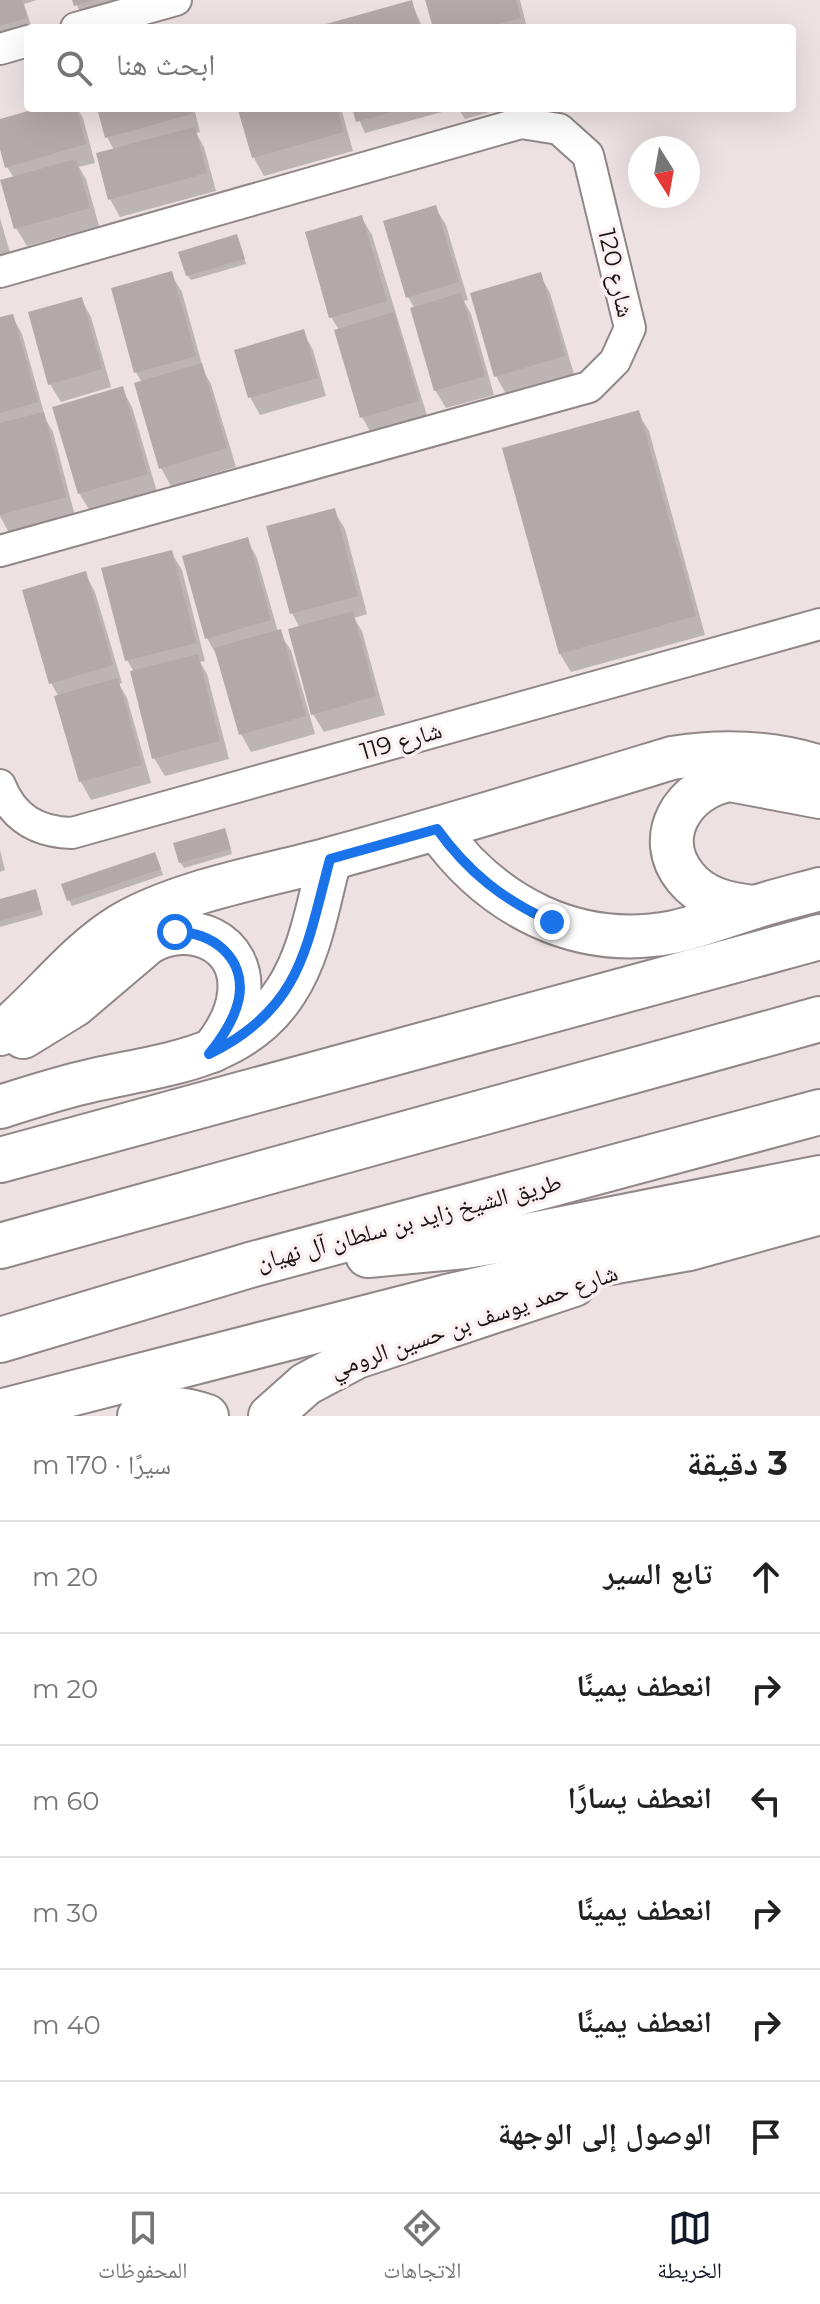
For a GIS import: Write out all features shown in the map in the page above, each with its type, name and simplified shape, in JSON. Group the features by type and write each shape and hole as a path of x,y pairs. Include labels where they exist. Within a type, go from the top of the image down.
{"main road":[{"path":"0,1160 820,937"},
{"path":"0,1246 820,1019"},
{"name":"طريق الشيخ زايد بن سلطان آل نهيان","path":"0,1340 250,1265 820,1112"},
{"path":"250,1265 465,1246 605,1222 820,1178"},
{"path":"0,1412 472,1291 565,1270 689,1248 820,1212"}],"street":[{"path":"90,24 176,0"},
{"path":"0,49 24,42"},
{"name":"شارع 120","path":"0,272 521,123 559,129 588,155 630,328 615,361 589,387 0,551"},
{"name":"شارع 119","path":"0,785 18,815 34,826 53,832 72,833 820,624"},
{"path":"0,1034 28,1012 91,947 146,912 170,902 437,829 672,758 715,753 759,754 820,767"},
{"path":"754,907 713,899 686,878 678,866 672,837 681,809 702,788 730,780 820,797"},
{"path":"437,829 455,853 499,894 538,916 581,930 611,935 641,936 672,932 820,889"},
{"path":"0,1107 89,1081 209,1054 252,1029 286,993 306,948 330,859"},
{"path":"0,1048 47,1024 75,1005 160,935 189,931 216,942 225,950 238,972 236,1009 209,1054"},
{"name":"شارع حمد يوسف بن حسين الرومي","path":"270,1416 306,1384 357,1357 689,1248"},
{"path":"139,1416 158,1409 175,1408 207,1416"}],"building":[{"path":"0,0 22,0 27,18 0,26"},
{"path":"72,0 92,0 92,1 74,6"},
{"path":"412,0 419,24 326,24"},
{"path":"425,0 516,0 521,18 498,24 432,24"},
{"path":"25,112 77,112 86,144 5,168 0,149 0,119"},
{"path":"98,112 192,114 105,138"},
{"path":"239,112 338,112 344,132 252,158"},
{"path":"353,112 392,112 356,122"},
{"path":"195,127 207,173 108,200 96,153"},
{"path":"76,159 90,208 14,229 0,180"},
{"path":"436,205 459,282 406,298 383,221"},
{"path":"362,215 387,301 329,318 305,232"},
{"path":"237,234 245,259 186,276 178,252"},
{"path":"172,271 196,356 134,373 111,288"},
{"path":"541,272 565,356 494,377 470,293"},
{"path":"461,293 485,376 434,391 410,308"},
{"path":"82,297 102,369 48,385 28,312"},
{"path":"394,312 419,401 360,418 334,330"},
{"path":"13,314 38,402 0,413 0,317"},
{"path":"304,329 318,378 248,398 234,350"},
{"path":"202,363 227,448 159,469 134,383"},
{"path":"123,386 148,474 78,494 52,407"},
{"path":"639,410 696,616 559,654 502,448"},
{"path":"44,412 66,497 0,515 0,423"},
{"path":"335,508 358,596 290,614 266,526"},
{"path":"248,537 271,620 205,639 182,556"},
{"path":"172,550 196,643 125,661 101,568"},
{"path":"86,571 113,665 49,684 22,590"},
{"path":"353,611 376,696 311,715 288,629"},
{"path":"281,629 306,716 239,735 214,648"},
{"path":"198,654 220,741 152,759 130,671"},
{"path":"118,678 142,765 79,782 54,696"},
{"path":"225,828 231,849 179,863 173,843"},
{"path":"155,852 161,869 67,901 61,884"},
{"path":"36,889 41,909 0,921 0,899"}],"route":[{"path":"175,932 189,931 216,942 225,950 238,972 240,985 236,1009 209,1054 252,1029 286,993 306,948 330,859 437,829 475,875 525,910 552,922"}]}
